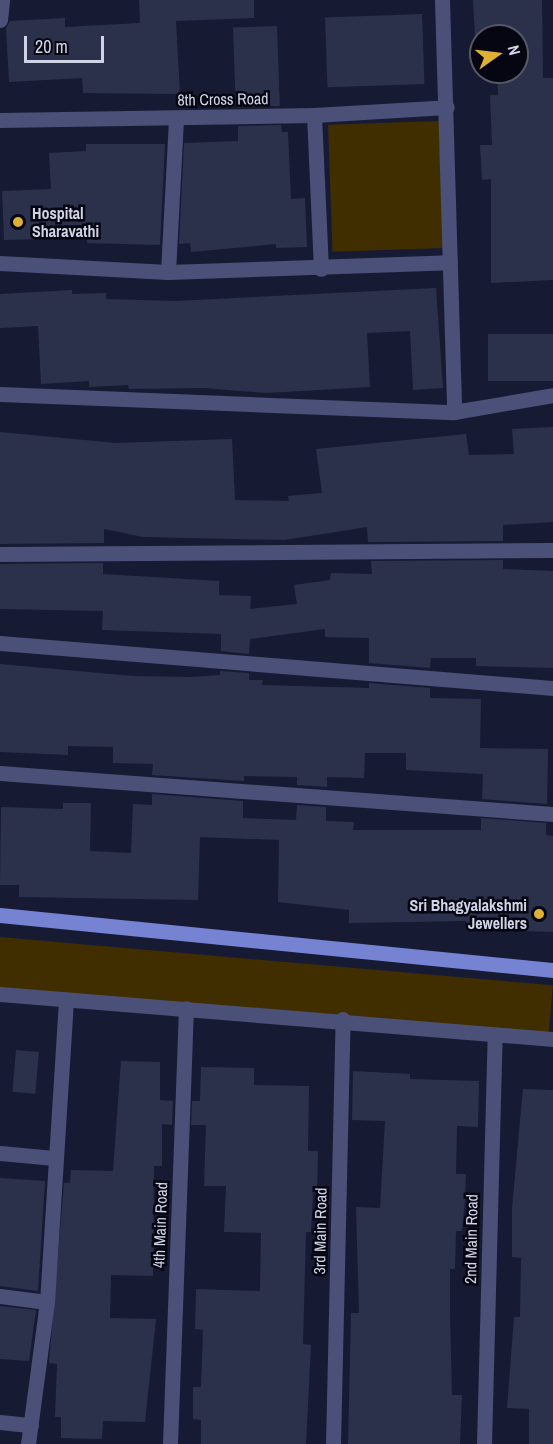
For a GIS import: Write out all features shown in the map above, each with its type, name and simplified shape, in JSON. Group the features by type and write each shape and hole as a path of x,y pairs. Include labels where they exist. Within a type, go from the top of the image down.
{"main road":[{"path":"0,915 553,970"}],"street":[{"path":"0,20 2,0"},
{"path":"442,0 447,107 454,412"},
{"name":"8th Cross Road","path":"0,120 314,115 447,107"},
{"path":"314,115 321,269"},
{"path":"168,272 176,118"},
{"path":"0,263 168,272 321,269 450,262"},
{"path":"0,394 454,412 553,395"},
{"path":"0,554 553,550"},
{"path":"0,643 553,688"},
{"path":"0,773 553,814"},
{"path":"0,994 343,1019 553,1039"},
{"path":"28,1444 47,1302 54,1158 66,1000"},
{"name":"4th Main Road","path":"170,1444 186,1008"},
{"name":"3rd Main Road","path":"333,1444 343,1019"},
{"name":"2nd Main Road","path":"484,1444 495,1035"},
{"path":"0,1153 54,1158"},
{"path":"0,1296 47,1302"},
{"path":"0,1422 31,1425"}],"shaded area":[{"path":"439,121 443,248 332,252 328,125"},
{"path":"0,937 553,985 548,1038 0,990"}],"building":[{"path":"139,0 254,0 254,18 176,21 180,94 83,93 82,78 9,82 6,28 10,21 65,18 65,27 140,23"},
{"path":"473,0 542,0 543,78 553,78 553,280 491,283 491,179 482,180 480,145 492,145 490,95 498,95 498,84 529,84 529,24 474,24"},
{"path":"422,14 424,84 328,87 325,17"},
{"path":"277,26 280,106 236,107 233,28"},
{"path":"281,125 282,132 288,132 291,199 305,198 307,247 276,248 276,244 191,252 190,243 179,244 184,143 238,141 238,126"},
{"path":"86,144 165,144 160,245 87,243 86,225 42,226 43,239 4,240 2,191 51,189 49,153 86,151"},
{"path":"436,288 443,388 413,390 410,331 367,333 370,387 267,393 204,388 129,389 128,385 89,387 89,381 41,384 38,326 0,328 0,294 72,290 72,294 106,293 106,299 175,301"},
{"path":"488,334 553,334 553,381 488,381"},
{"path":"553,427 553,522 503,525 503,541 368,542 367,527 284,540 143,537 104,529 104,543 0,544 0,432 116,443 232,439 235,500 289,501 288,496 322,493 316,449 466,434 469,455 514,454 512,429"},
{"path":"503,560 503,569 553,571 553,668 476,666 476,658 431,658 430,668 369,663 369,638 325,637 325,629 250,639 249,654 221,651 221,634 102,630 103,611 0,609 0,564 103,563 103,574 219,581 219,595 251,596 250,609 297,604 294,585 330,580 331,573 372,574 371,561"},
{"path":"0,664 133,676 192,677 220,675 220,671 249,673 249,680 263,680 262,685 369,688 369,683 430,688 430,698 481,699 480,748 548,749 547,804 482,799 483,774 406,770 406,753 365,753 364,778 327,777 327,787 297,785 297,777 244,776 244,781 152,775 153,764 113,763 113,747 68,746 68,755 0,752"},
{"path":"152,794 243,801 243,818 296,820 297,805 326,807 326,821 354,822 353,830 481,830 481,818 546,823 546,835 553,836 553,932 466,929 466,921 349,923 349,910 278,902 279,840 200,837 198,900 19,897 19,885 0,885 1,807 63,809 63,803 91,803 90,851 131,853 133,804 152,805"},
{"path":"16,1050 39,1052 35,1094 12,1092"},
{"path":"121,1061 160,1062 160,1100 173,1101 172,1125 162,1124 162,1166 154,1166 153,1276 111,1275 110,1318 156,1319 145,1422 103,1421 102,1439 61,1438 61,1417 55,1417 57,1364 49,1363 64,1183 70,1183 71,1170 113,1171"},
{"path":"201,1067 254,1068 254,1085 309,1086 308,1151 318,1151 317,1193 313,1193 311,1232 306,1232 303,1344 311,1345 306,1444 201,1444 201,1420 193,1419 193,1387 201,1387 203,1330 195,1329 196,1289 260,1291 261,1233 224,1232 226,1186 204,1186 206,1125 191,1125 192,1101 200,1101"},
{"path":"353,1071 410,1074 410,1079 479,1081 478,1127 457,1126 456,1174 466,1174 462,1231 456,1231 455,1269 450,1269 450,1316 452,1395 462,1395 460,1444 348,1444 351,1313 359,1313 356,1207 380,1208 385,1121 352,1120"},
{"path":"523,1089 553,1090 553,1444 529,1444 529,1409 507,1408 514,1317 520,1317 521,1258 512,1257 512,1208"},
{"path":"0,1178 45,1181 38,1291 0,1286"},
{"path":"0,1306 36,1310 29,1361 0,1359"}],"place":[{"name":"Hospital Sharavathi","path":"18,222"},
{"name":"Sri Bhagyalakshmi Jewellers","path":"539,914"}]}
